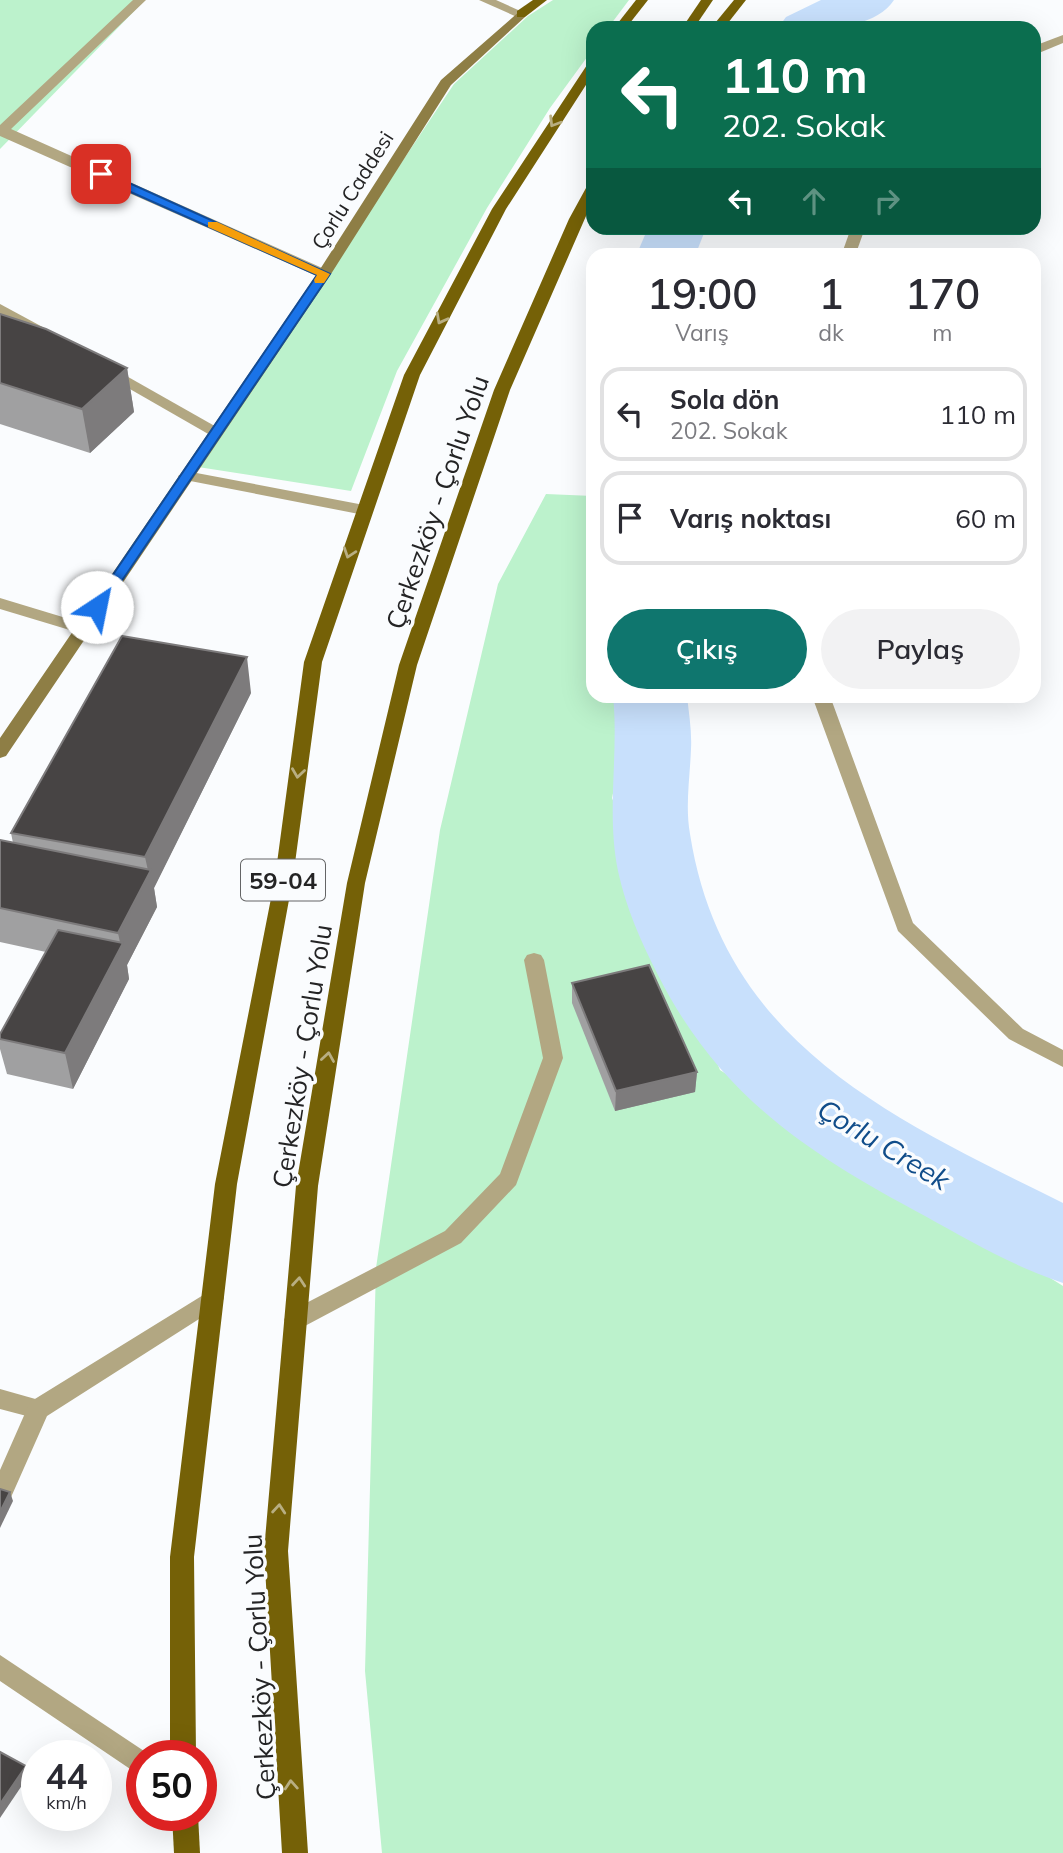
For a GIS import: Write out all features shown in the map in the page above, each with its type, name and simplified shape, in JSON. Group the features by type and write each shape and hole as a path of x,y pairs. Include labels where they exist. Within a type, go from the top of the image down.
{"main road":[{"path":"521,14 541,0"},
{"path":"626,21 642,0"},
{"path":"693,21 707,0"},
{"path":"723,21 740,0"},
{"name":"Çorlu Caddesi","path":"0,752 324,274 446,83 521,14"},
{"name":"59-04","path":"183,1740 182,1557 212,1298 226,1184 284,878 313,662 363,510 418,363 499,209 586,76"},
{"name":"59-04","path":"576,219 586,201"},
{"path":"576,219 586,205"},
{"name":"Çerkezköy - Çorlu Yolu","path":"295,1853 276,1551 307,1186 356,883 408,666 502,390 576,219"},
{"path":"186,1831 187,1853"}],"street":[{"path":"140,0 1,131 324,274"},
{"path":"485,0 521,14"},
{"path":"1041,48 1063,38"},
{"path":"0,308 60,342"},
{"path":"95,363 215,432"},
{"path":"186,475 363,510"},
{"path":"0,603 83,629"},
{"path":"824,703 905,926 1016,1034 1063,1059"},
{"path":"295,1320 453,1237 509,1179 553,1058 534,960"},
{"path":"0,1497 38,1409 212,1298"},
{"path":"0,1399 38,1409"},
{"path":"0,1667 126,1754"}],"green space":[{"path":"0,0 145,0 0,149"},
{"path":"553,0 629,0 613,21 586,21 586,59 550,108 487,208 397,371 351,491 198,467 454,84 528,16"},
{"path":"546,494 586,496 586,703 632,703 612,798 720,1070 1063,1286 1063,1853 382,1853 365,1671 376,1268 440,830 498,584"}],"building":[{"path":"0,314 46,329 127,368 82,409 0,383"},
{"path":"122,636 247,657 145,857 11,833"},
{"path":"0,840 151,870 118,933 0,908"},
{"path":"58,930 123,943 65,1053 0,1039 0,1034"},
{"path":"649,965 697,1072 616,1091 572,983"},
{"path":"0,1489 10,1492 0,1512"},
{"path":"0,1752 21,1763 21,1773 0,1804"}],"waterway":[{"name":"Çorlu Creek","path":"818,21 869,0"},
{"name":"Çorlu Creek","path":"668,248 674,235"},
{"name":"Çorlu Creek","path":"651,703 654,743 650,824 658,872 669,910 684,946 702,982 724,1015 748,1046 775,1074 834,1120 898,1159 1063,1246"}],"slow traffic":[{"path":"213,224 324,274 320,280"}],"route":[{"path":"97,607 324,274 101,174"}]}
